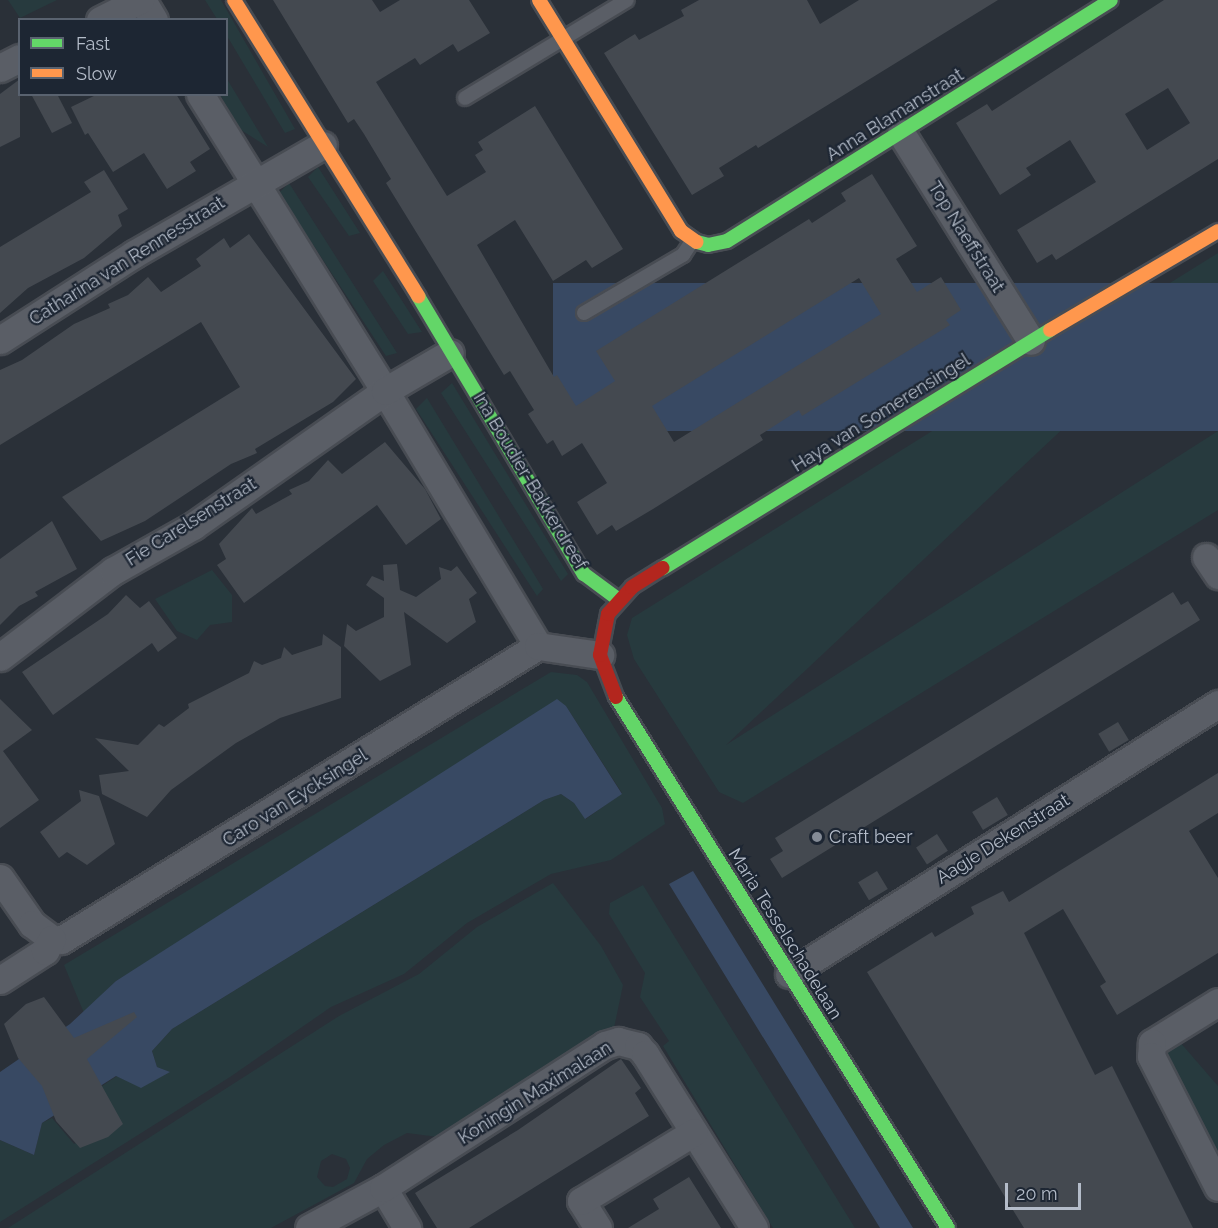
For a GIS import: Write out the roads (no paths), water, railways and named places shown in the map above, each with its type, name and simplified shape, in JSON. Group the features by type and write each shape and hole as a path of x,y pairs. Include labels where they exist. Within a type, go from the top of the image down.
{"street":[{"path":"104,18 141,0 153,18"},
{"name":"Ina Boudier-Bakkerdreef","path":"234,0 450,353 486,405 584,574 619,600"},
{"path":"538,0 681,231 693,241"},
{"name":"Anna Blamanstraat","path":"693,241 708,245 727,241 1111,0"},
{"path":"0,68 18,59"},
{"path":"201,96 385,391 538,646 600,656"},
{"name":"Top Naeffstraat","path":"901,133 1031,341"},
{"path":"255,183 323,145"},
{"name":"Catharina van Rennesstraat","path":"0,340 134,254 255,183"},
{"name":"Haya van Somerensingel","path":"600,656 602,631 619,600 632,587 1031,341 1218,231"},
{"path":"385,391 450,353"},
{"name":"Fie Carelsenstraat","path":"0,657 113,571 192,526 385,391"},
{"name":"Caro van Eycksingel","path":"52,939 78,933 538,646"},
{"name":"Maria Tesselschadelaan","path":"600,656 616,697 948,1228"},
{"name":"Aagje Dekenstraat","path":"789,974 1218,704"},
{"path":"0,878 32,924 52,939 45,951 0,980"},
{"path":"1218,1002 1152,1043 1151,1056 1218,1187"},
{"name":"Koningin Maximalaan","path":"309,1228 383,1188 605,1045 618,1041 638,1046 645,1054 754,1228"},
{"path":"598,1228 581,1201 694,1132"},
{"path":"383,1188 407,1228"}],"lane":[{"path":"465,98 627,0"},
{"path":"584,313 683,255 693,241"}],"water":[{"path":"553,283 1218,283 1218,431 553,431"},
{"path":"557,699 566,706 622,794 585,819 574,803 561,794 544,800 172,1029 152,1051 157,1067 170,1072 141,1088 116,1076 42,1123 34,1155 0,1140 0,1072 70,1024 116,981"},
{"path":"693,871 913,1228 880,1228 669,884"}],"place":[{"name":"Craft beer","path":"817,837"}]}
